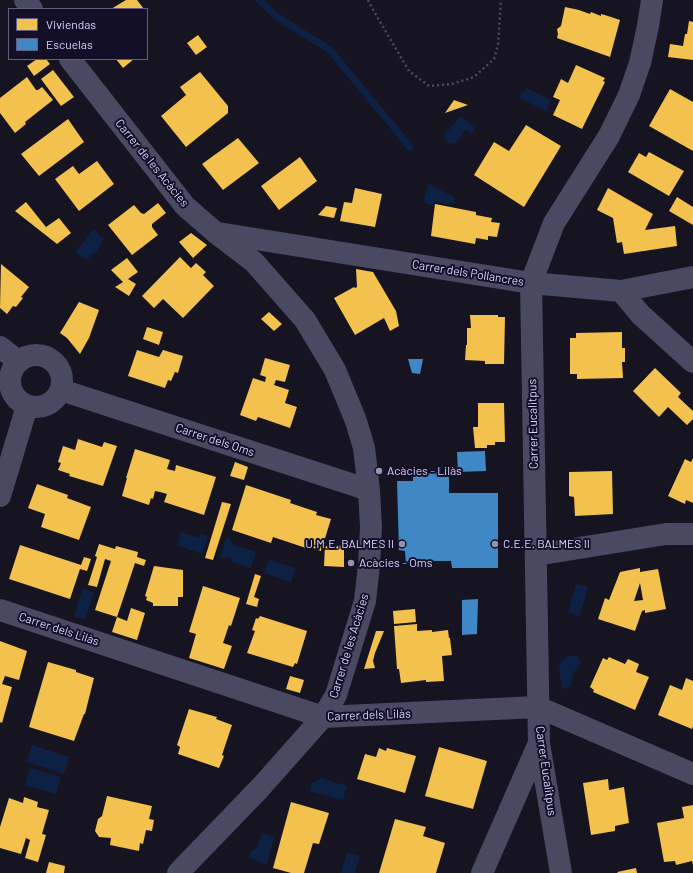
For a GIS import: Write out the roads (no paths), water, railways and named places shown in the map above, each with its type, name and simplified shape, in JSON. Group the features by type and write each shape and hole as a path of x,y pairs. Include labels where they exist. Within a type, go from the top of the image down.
{"street":[{"path":"25,0 31,8"},
{"name":"Carrer Eucalitpus","path":"561,873 539,743 531,282 554,223 609,136 629,95 640,63 652,0"},
{"name":"Carrer de les Acàcies","path":"71,60 185,206 216,233 254,262 305,320 321,344 335,370 356,421 364,448 369,490 371,527 365,601 336,695 323,717 260,788 178,873"},
{"name":"Carrer dels Pollancres","path":"216,233 531,282 622,291 693,278"},
{"path":"622,291 640,314 693,362"},
{"path":"0,347 19,362"},
{"path":"35,355 44,356 57,365 61,373 61,390 54,400 44,406 27,406 14,394 11,386 13,369 26,357 35,355"},
{"name":"Carrer dels Oms","path":"61,390 369,490"},
{"path":"0,496 27,406"},
{"path":"536,555 666,534 693,534"},
{"name":"Carrer dels Lilàs","path":"0,610 323,717 538,707 693,774"},
{"path":"482,873 539,743"}],"water":[{"path":"526,88 551,100 546,111 519,98 522,90 524,92"},
{"path":"461,116 474,127 475,131 472,133 466,130 455,143 449,143 444,135"},
{"path":"429,184 454,197 454,203 435,202 433,205 426,204 424,199"},
{"path":"94,229 98,232 99,236 105,238 97,251 86,260 75,252"},
{"path":"181,532 199,538 201,534 208,536 202,554 177,545"},
{"path":"226,537 229,537 234,545 256,552 251,568 232,562 232,559 228,557 224,559 220,558"},
{"path":"269,560 296,568 291,582 264,573"},
{"path":"576,584 588,587 580,616 568,613"},
{"path":"83,589 94,592 85,619 74,616"},
{"path":"569,656 577,656 581,662 573,674 571,686 564,689 561,687 559,669 561,662"},
{"path":"32,745 69,757 64,774 27,762"},
{"path":"30,768 61,777 56,794 25,785"},
{"path":"321,778 347,786 343,800 309,791 312,783"},
{"path":"262,833 274,837 267,863 265,864 249,858 251,851 257,848"},
{"path":"347,853 360,856 355,871 356,873 341,873"}],"waterway":[{"path":"259,0 276,16 330,50 410,147"}],"place":[{"name":"Acàcies - Lilàs","path":"379,471"},
{"name":"U.M.E. BALMES II","path":"402,544"},
{"name":"C.E.E. BALMES II","path":"495,544"},
{"name":"Acàcies - Oms","path":"351,563"}]}
